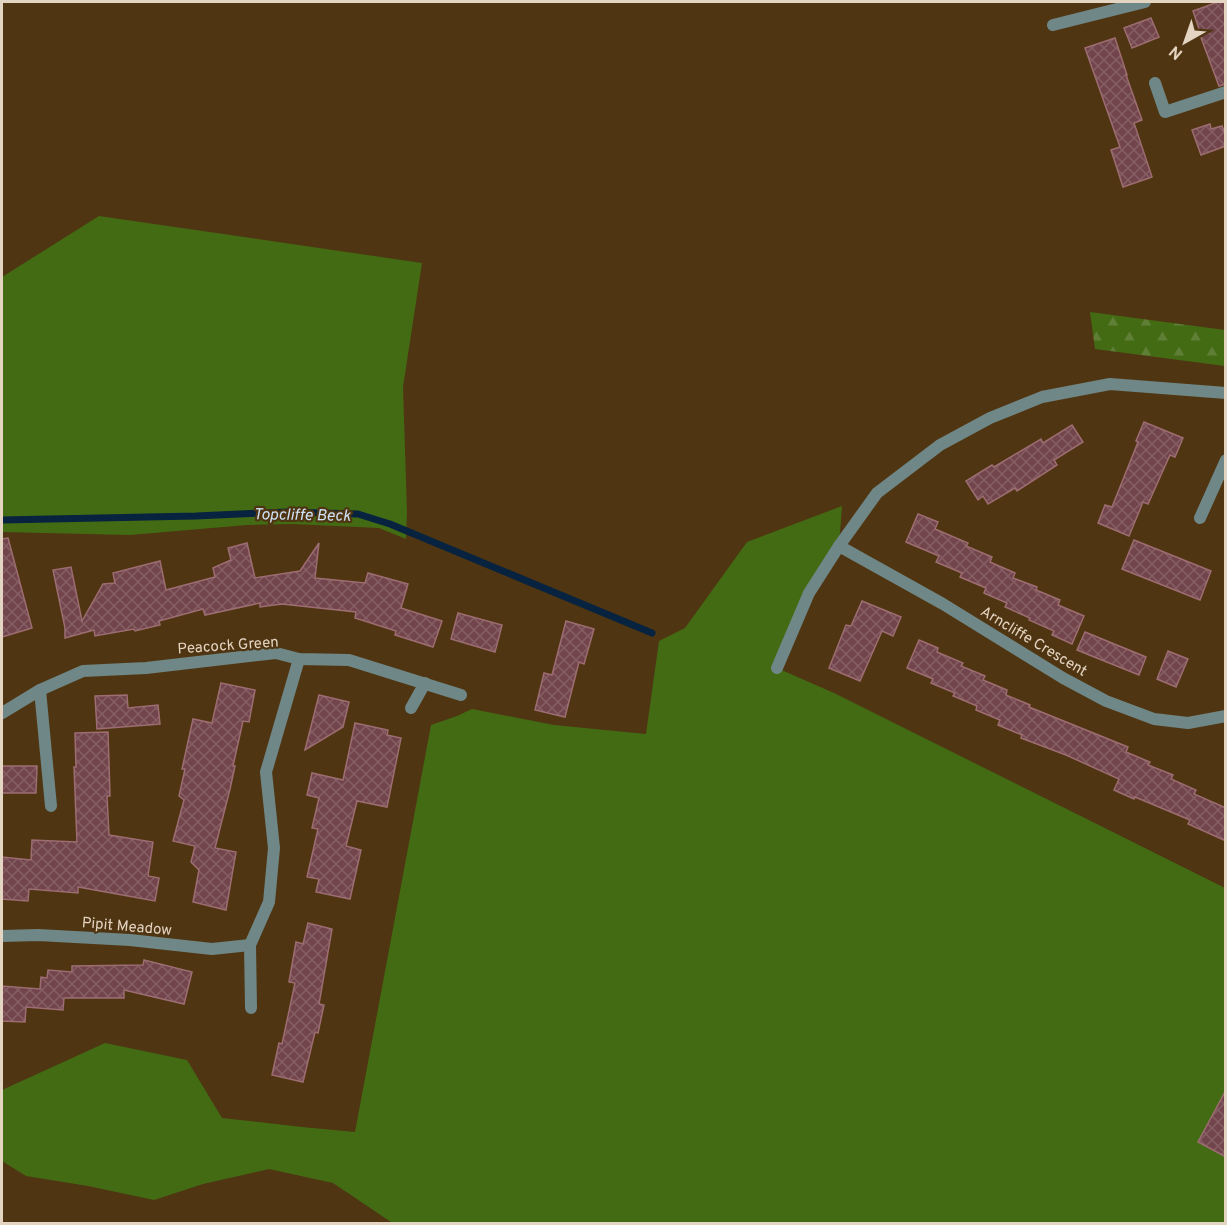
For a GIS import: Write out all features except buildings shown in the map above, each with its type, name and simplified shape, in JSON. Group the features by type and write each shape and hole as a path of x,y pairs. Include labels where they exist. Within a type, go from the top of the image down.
{"street":[{"path":"1053,24 1145,2"},
{"path":"1155,83 1165,112 1226,92"},
{"path":"777,668 809,593 877,493 940,445 990,418 1042,397 1110,384 1226,393"},
{"path":"1200,518 1226,460"},
{"name":"Arncliffe Crescent","path":"839,546 943,603 1063,678 1106,701 1154,719 1188,723 1226,716"},
{"name":"Peacock Green","path":"2,713 40,690 83,671 146,668 276,654 299,658 349,660 462,695"},
{"path":"251,1008 250,945 269,902 274,848 266,772 299,658"},
{"path":"411,708 425,683"},
{"path":"40,690 51,806"},
{"name":"Pipit Meadow","path":"2,936 38,935 130,940 212,949 250,945"}],"green space":[{"path":"99,216 422,263 403,387 406,539 379,528 292,524 247,525 130,535 2,532 2,277"},
{"path":"1090,312 1225,330 1225,366 1095,349"},
{"path":"842,506 839,546 777,668 834,693 1225,888 1225,1223 397,1223 391,1222 333,1183 269,1169 203,1184 154,1200 26,1176 2,1161 2,1090 105,1043 187,1060 222,1118 355,1132 431,725 472,709 554,725 646,734 659,641 685,628 747,542"}],"waterway":[{"name":"Topcliffe Beck","path":"2,520 287,512 358,514 390,524 652,633"}]}
